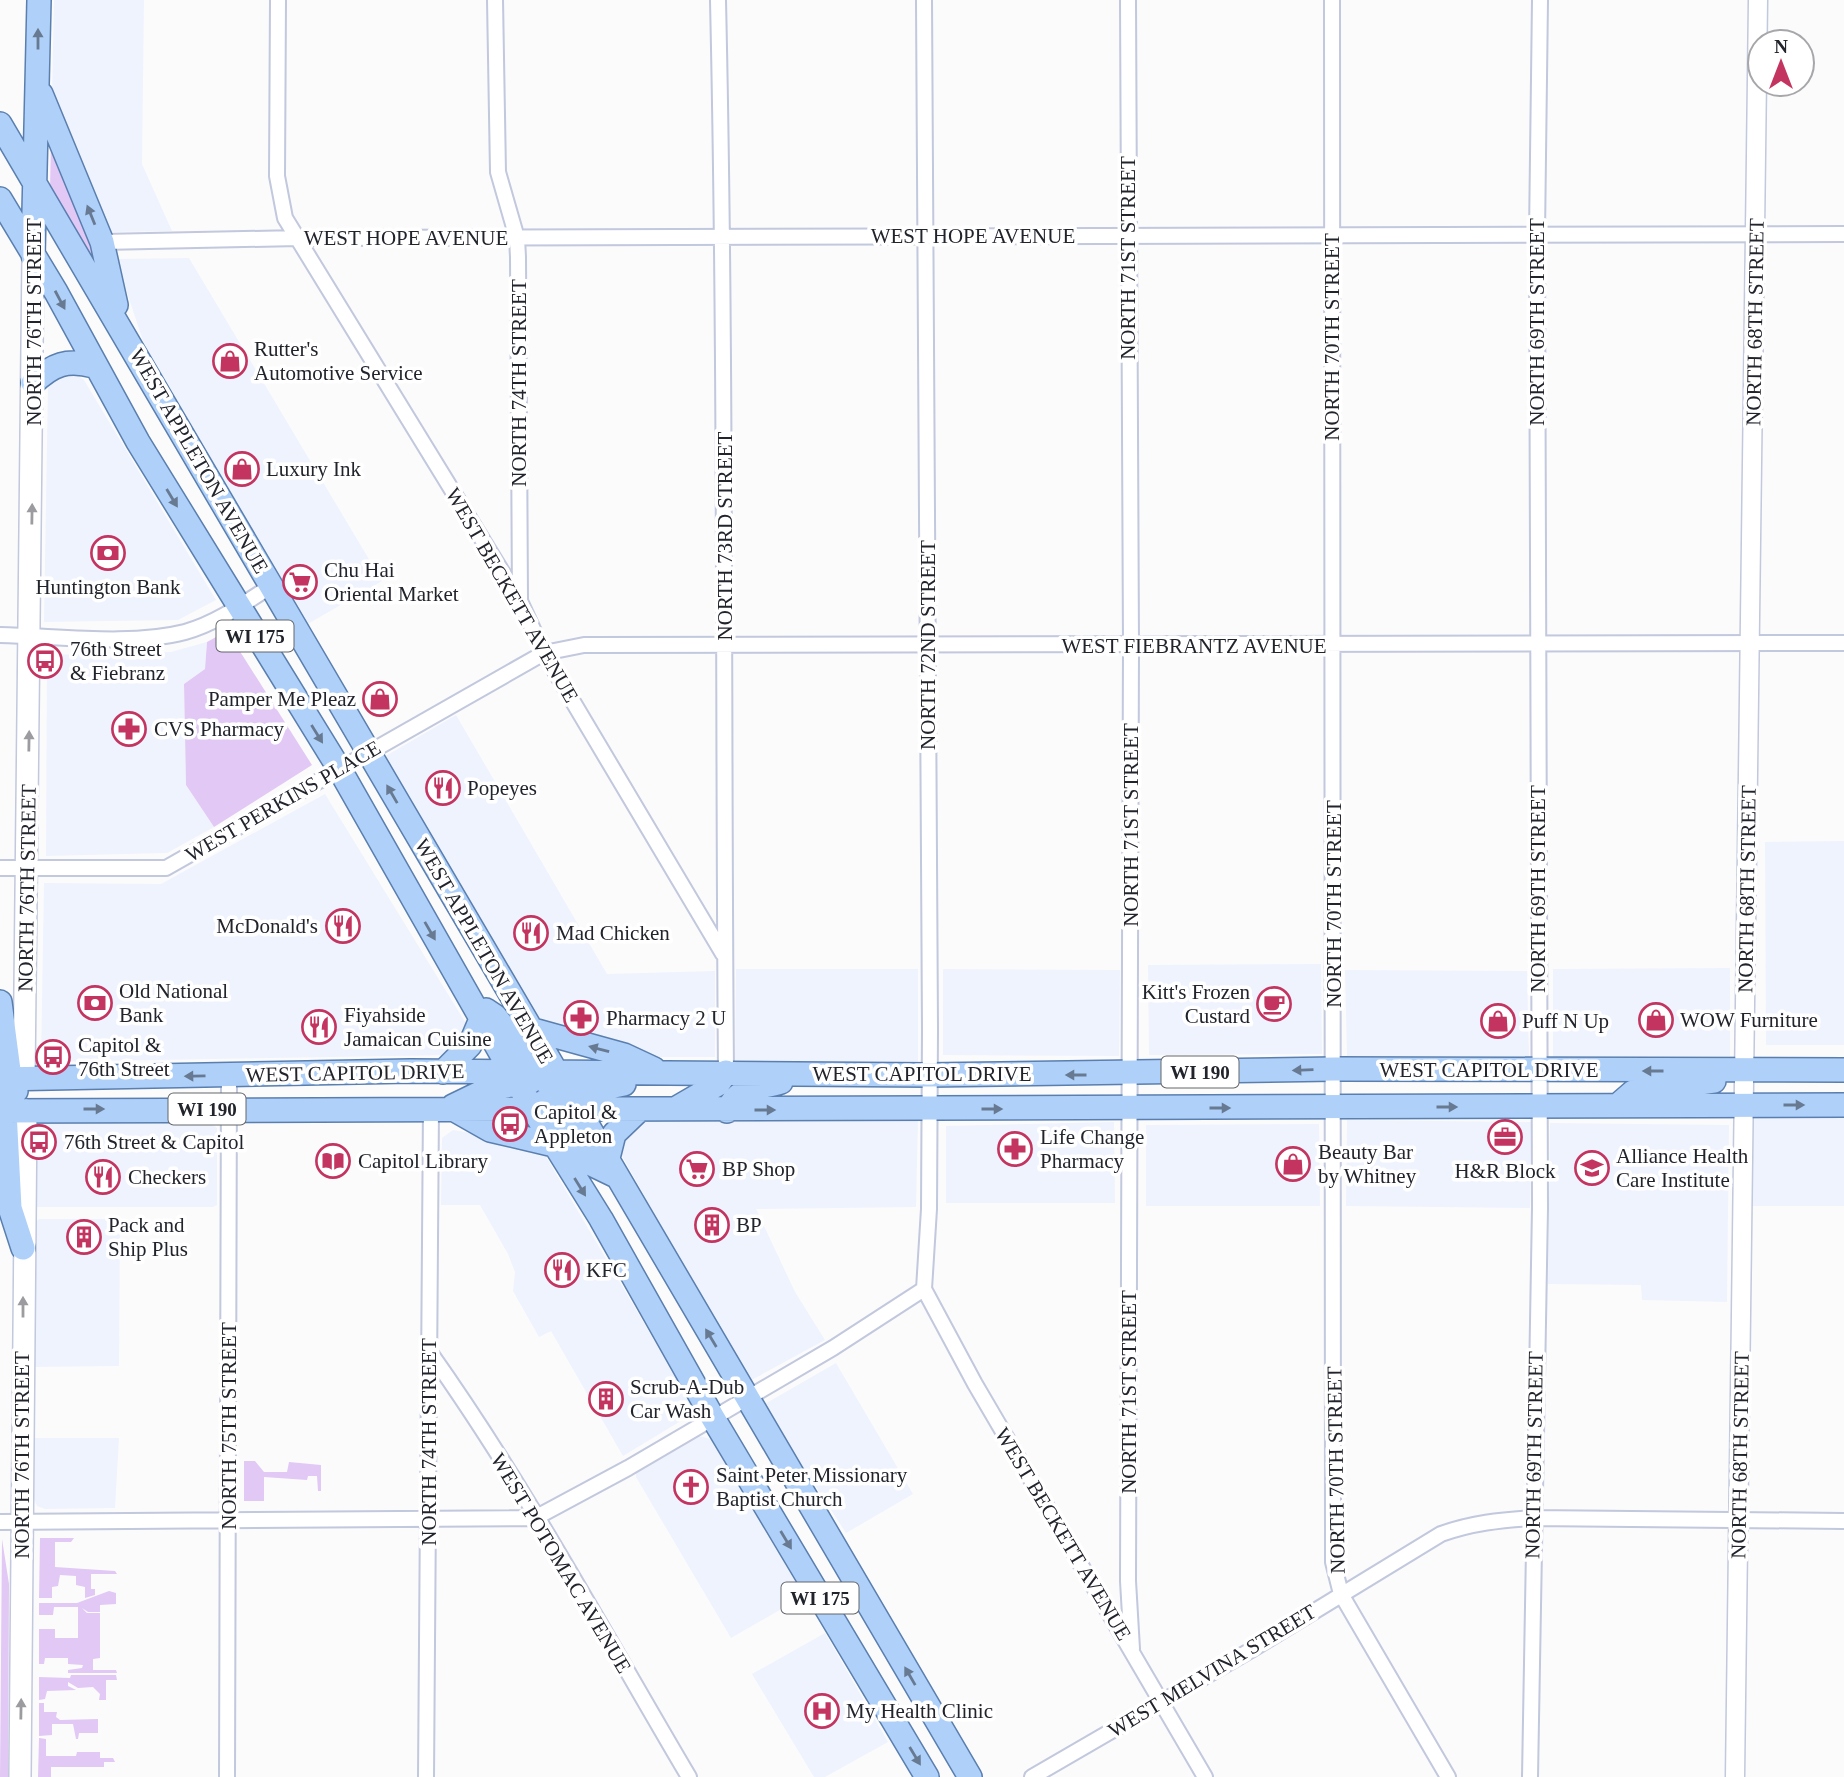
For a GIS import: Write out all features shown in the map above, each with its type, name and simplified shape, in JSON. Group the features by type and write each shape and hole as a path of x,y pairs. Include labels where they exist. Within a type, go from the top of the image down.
{"main road":[{"name":"NORTH 76TH STREET","path":"20,1777 23,1248 10,1208 8,1108 27,868 38,0"},
{"path":"38,88 102,242 121,328"},
{"name":"WEST APPLETON AVENUE","path":"0,124 530,1029 532,1077 555,1103 554,1145 601,1219 713,1418 928,1777"},
{"name":"WEST APPLETON AVENUE","path":"0,200 94,366 238,608 340,770 481,1019 612,1169 970,1777"},
{"path":"33,383 49,369 62,363 79,362 94,366"},
{"path":"441,1107 488,1089 532,1077 495,1016 469,999"},
{"path":"0,1002 11,1079"},
{"path":"443,1072 470,1045 481,1019"},
{"path":"530,1029 624,1055 656,1073"},
{"name":"WEST CAPITOL DRIVE","path":"11,1079 443,1072 532,1077 726,1072 929,1075 1335,1069 1844,1070"},
{"path":"1744,1106 1757,1094 1788,1084 1828,1080 1844,1070"},
{"path":"1616,1107 1624,1096 1633,1092 1696,1085 1743,1071"},
{"path":"672,1111 710,1091 726,1072"},
{"path":"555,1103 620,1086 656,1073"},
{"path":"727,1111 733,1099 742,1091 803,1073"},
{"path":"315,1108 344,1088 351,1074"},
{"name":"WEST CAPITOL DRIVE","path":"8,1108 441,1107 555,1103 639,1110 727,1111 1844,1105"},
{"path":"441,1107 490,1130 554,1145"},
{"path":"612,1169 614,1134 639,1110"}],"street":[{"path":"278,0 277,176 285,218 298,238"},
{"name":"NORTH 74TH STREET","path":"495,0 498,172 517,239 520,601"},
{"name":"NORTH 73RD STREET","path":"718,0 723,237 726,645 723,954 726,1072"},
{"name":"NORTH 72ND STREET","path":"924,0 930,1110 924,1289"},
{"name":"NORTH 71ST STREET","path":"1128,0 1131,646 1128,1581 1132,1649"},
{"name":"NORTH 70TH STREET","path":"1332,0 1335,1069 1333,1562 1340,1594 1448,1777"},
{"name":"NORTH 69TH STREET","path":"1530,1777 1539,1108 1537,234 1540,0"},
{"name":"NORTH 68TH STREET","path":"1735,1777 1758,0"},
{"name":"WEST HOPE AVENUE","path":"102,242 298,238 1844,234"},
{"name":"WEST BECKETT AVENUE","path":"298,238 520,601 544,653 723,954"},
{"path":"0,635 137,638 186,632 238,608 271,586"},
{"name":"WEST FIEBRANTZ AVENUE","path":"544,653 584,645 1333,646 1844,643"},
{"name":"WEST PERKINS PLACE","path":"0,868 166,868 544,653"},
{"name":"NORTH 75TH STREET","path":"227,1777 230,1521 229,1075"},
{"name":"NORTH 74TH STREET","path":"426,1777 429,1351 441,1107"},
{"path":"0,1522 536,1518 833,1348 924,1289"},
{"name":"WEST BECKETT AVENUE","path":"924,1289 975,1384 1205,1777"},
{"name":"WEST POTOMAC AVENUE","path":"429,1351 462,1398 536,1518 689,1777"},
{"name":"WEST MELVINA STREET","path":"1032,1777 1441,1534 1490,1521 1533,1518 1844,1521"}],"shaded area":[{"path":"54,0 144,0 142,164 172,231 107,232 52,94"},
{"path":"51,139 101,274 50,189"},
{"path":"189,258 382,581 306,625 198,446 143,341 116,259"},
{"path":"70,370 84,380 216,600 178,620 44,622 48,386 54,376"},
{"path":"227,631 312,765 214,827 186,785 184,684 205,669 207,642"},
{"path":"207,642 205,669 184,684 186,785 214,827 167,853 46,856 47,655 171,652"},
{"path":"456,715 607,974 715,971 715,1057 652,1057 544,1028 384,757"},
{"path":"325,794 470,1030 452,1055 41,1062 44,883 161,884"},
{"path":"1844,841 1844,1045 1766,1045 1765,842"},
{"path":"1321,964 1322,1054 1149,1055 1148,965"},
{"path":"1730,968 1730,1056 1553,1057 1553,969"},
{"path":"736,969 918,969 918,1064 735,1061"},
{"path":"943,969 1120,970 1119,1056 943,1055"},
{"path":"1345,970 1527,971 1529,1057 1347,1056"},
{"path":"1750,1112 1844,1113 1844,1206 1750,1206"},
{"path":"640,1118 918,1119 916,1207 756,1209 795,1292 825,1340 748,1382 621,1154 631,1126"},
{"path":"1347,1120 1531,1122 1530,1208 1346,1206"},
{"path":"207,1121 217,1128 217,1205 213,1207 35,1207 36,1132 44,1124"},
{"path":"1114,1122 1115,1203 946,1203 946,1126"},
{"path":"1550,1123 1729,1125 1727,1302 1642,1300 1641,1285 1548,1284"},
{"path":"1319,1124 1320,1206 1146,1206 1146,1125"},
{"path":"453,1130 534,1144 542,1150 691,1403 689,1416 623,1456 551,1331 539,1337 513,1291 515,1272 508,1254 480,1205 441,1205 442,1138"},
{"path":"39,1219 117,1219 120,1222 119,1366 34,1367 35,1222"},
{"path":"836,1363 913,1494 846,1533 763,1405"},
{"path":"699,1436 711,1439 804,1596 731,1638 636,1477 636,1472"},
{"path":"34,1438 119,1438 115,1508 45,1509 37,1506 34,1499"},
{"path":"244,1461 255,1461 264,1472 287,1472 289,1462 321,1465 321,1491 318,1491 317,1476 308,1476 307,1480 264,1477 264,1501 244,1501"},
{"path":"40,1538 74,1538 71,1542 55,1542 55,1567 115,1571 117,1574 91,1574 91,1589 95,1589 95,1595 85,1598 85,1587 76,1585 76,1576 60,1575 58,1586 52,1587 52,1598 39,1598"},
{"path":"2,1539 9,1584 8,1777 0,1777"},
{"path":"109,1591 116,1593 116,1604 100,1605 100,1612 88,1612 82,1608 87,1613 100,1613 100,1658 93,1659 93,1670 116,1670 117,1673 68,1673 68,1670 82,1668 83,1665 68,1664 68,1658 45,1658 44,1664 39,1664 39,1629 55,1629 55,1638 78,1638 78,1607 54,1607 53,1615 39,1615 39,1603 77,1603"},
{"path":"825,1633 888,1742 825,1777 814,1777 752,1674"},
{"path":"71,1675 116,1675 117,1680 106,1680 106,1700 99,1700 100,1694 93,1687 78,1688 68,1682 68,1686 76,1690 47,1691 45,1699 39,1700 39,1677 70,1678"},
{"path":"39,1703 44,1703 44,1712 57,1712 56,1717 60,1720 98,1719 98,1733 79,1733 76,1739 73,1724 52,1724 52,1735 39,1736"},
{"path":"39,1738 46,1739 46,1756 76,1756 77,1752 100,1752 100,1758 113,1758 115,1762 104,1762 104,1767 51,1767 51,1777 38,1777"}],"place":[{"name":"Rutter's Automotive Service","path":"230,361"},
{"name":"Luxury Ink","path":"242,469"},
{"name":"Huntington Bank","path":"108,553"},
{"name":"Chu Hai Oriental Market","path":"300,582"},
{"name":"76th Street & Fiebranz","path":"45,661"},
{"name":"Pamper Me Pleaz","path":"380,699"},
{"name":"CVS Pharmacy","path":"129,729"},
{"name":"Popeyes","path":"443,788"},
{"name":"McDonald's","path":"343,926"},
{"name":"Mad Chicken","path":"531,933"},
{"name":"Old National Bank","path":"95,1003"},
{"name":"Kitt's Frozen Custard","path":"1274,1004"},
{"name":"Pharmacy 2 U","path":"581,1018"},
{"name":"WOW Furniture","path":"1656,1020"},
{"name":"Puff N Up","path":"1498,1021"},
{"name":"Fiyahside Jamaican Cuisine","path":"319,1027"},
{"name":"Capitol & 76th Street","path":"53,1057"},
{"name":"Capitol & Appleton","path":"510,1124"},
{"name":"H&R Block","path":"1505,1137"},
{"name":"76th Street & Capitol","path":"39,1142"},
{"name":"Life Change Pharmacy","path":"1015,1149"},
{"name":"Capitol Library","path":"333,1161"},
{"name":"Beauty Bar by Whitney","path":"1293,1164"},
{"name":"Alliance Health Care Institute","path":"1592,1168"},
{"name":"BP Shop","path":"697,1169"},
{"name":"Checkers","path":"103,1177"},
{"name":"BP","path":"712,1225"},
{"name":"Pack and Ship Plus","path":"84,1237"},
{"name":"KFC","path":"562,1270"},
{"name":"Scrub-A-Dub Car Wash","path":"606,1399"},
{"name":"Saint Peter Missionary Baptist Church","path":"691,1487"},
{"name":"My Health Clinic","path":"822,1711"}]}
